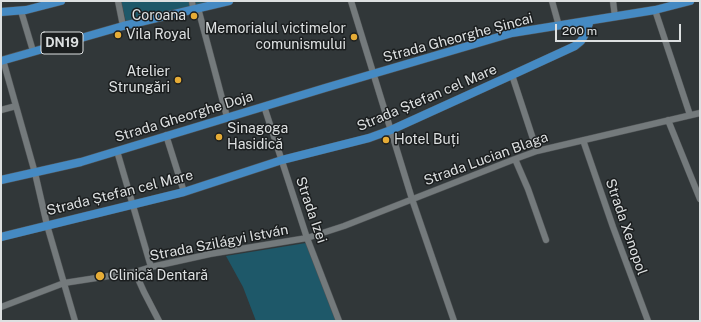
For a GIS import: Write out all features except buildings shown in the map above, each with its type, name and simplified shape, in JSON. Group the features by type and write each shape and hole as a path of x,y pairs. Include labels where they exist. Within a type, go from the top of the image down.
{"main road":[{"path":"1,12 21,11 61,1"},
{"name":"DN19","path":"2,60 194,6 230,1"},
{"name":"Strada Gheorghe Șincai","path":"373,74 512,34 655,10 690,1"},
{"name":"Strada Ștefan cel Mare","path":"1,237 184,192 282,160 362,140 391,130 575,46 584,36 590,21"},
{"name":"Strada Gheorghe Doja","path":"1,180 81,162 166,135 373,74"}],"street":[{"path":"118,1 123,26"},
{"path":"351,1 412,199 454,321"},
{"path":"552,1 559,26"},
{"path":"613,1 615,17"},
{"path":"194,6 227,117"},
{"path":"655,10 690,115"},
{"path":"21,11 33,51"},
{"path":"2,60 75,321"},
{"path":"512,76 537,151"},
{"path":"1,110 16,106"},
{"name":"Strada Izei","path":"264,106 307,238 339,321"},
{"name":"Strada Lucian Blaga","path":"307,238 344,226 537,151 700,113"},
{"path":"668,120 700,199"},
{"path":"166,135 184,192"},
{"name":"Strada Xenopol","path":"583,140 615,234 648,321"},
{"path":"117,150 151,267"},
{"path":"515,159 528,189 546,240"},
{"name":"Strada Szilágyi István","path":"1,307 64,284 135,272 210,254 307,238"},
{"path":"135,272 159,321"}],"shaded area":[{"path":"121,1 215,1 126,22"},
{"path":"306,243 336,321 256,321 243,287 226,256"}],"place":[{"name":"Coroana","path":"194,16"},
{"name":"Vila Royal","path":"118,35"},
{"name":"Memorialul victimelor comunismului","path":"354,37"},
{"name":"Atelier Strungări","path":"178,80"},
{"name":"Sinagoga Hasidică","path":"219,137"},
{"name":"Hotel Buți","path":"386,140"},
{"name":"Clinică Dentară","path":"100,276"}]}
